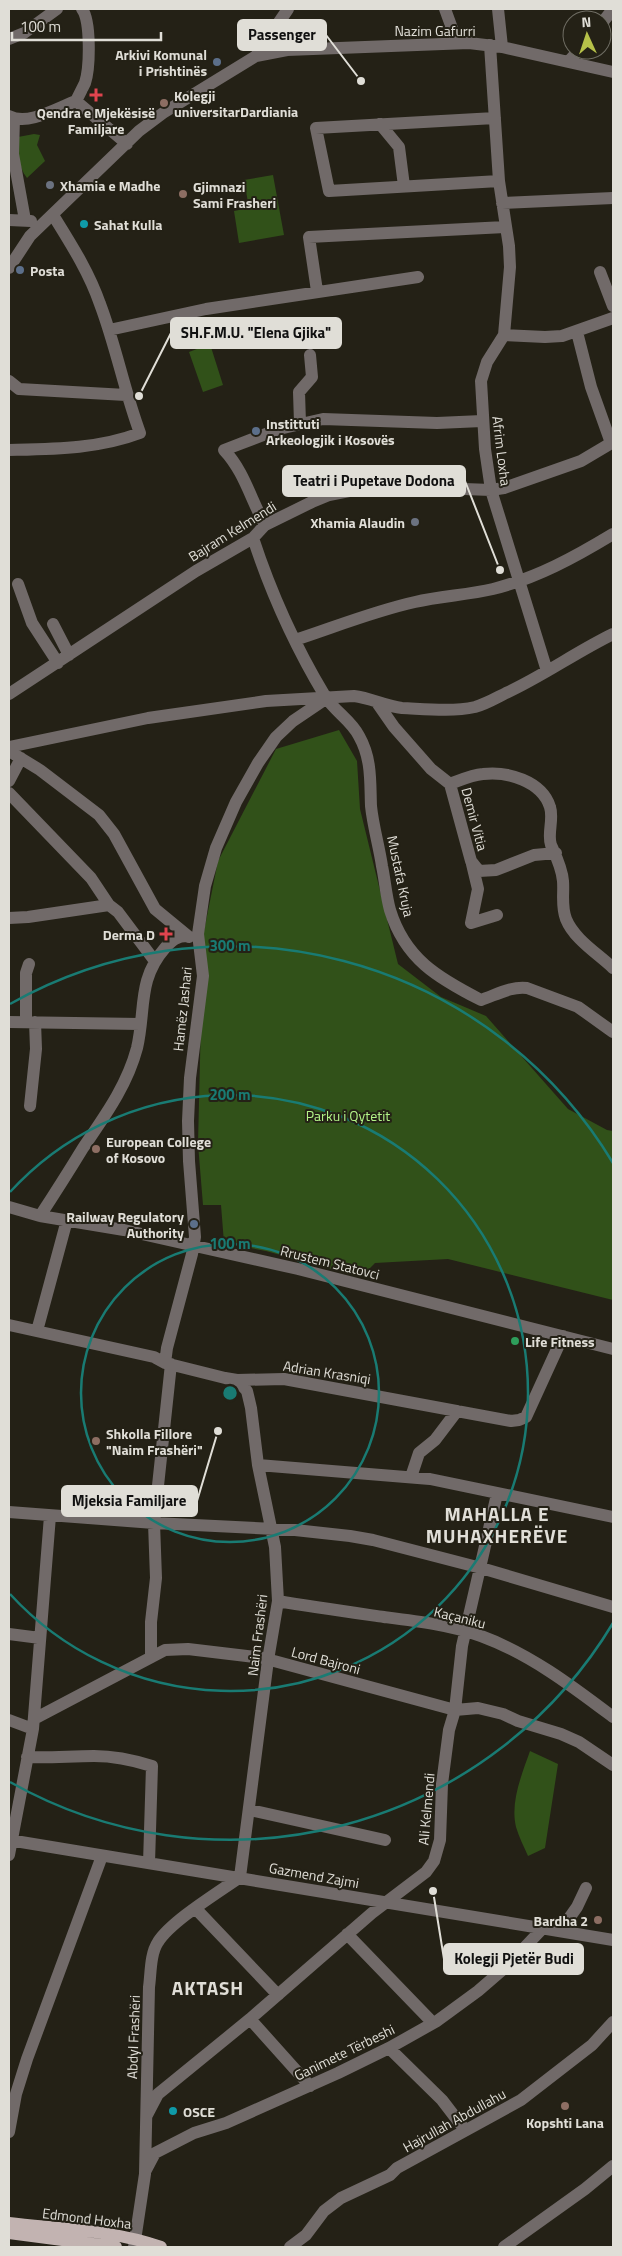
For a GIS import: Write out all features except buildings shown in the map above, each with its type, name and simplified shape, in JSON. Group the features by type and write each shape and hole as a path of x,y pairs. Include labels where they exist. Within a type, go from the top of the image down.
{"main road":[{"name":"Edmond Hoxha","path":"9,2223 161,2247"},
{"name":"Edmond Hoxha","path":"9,2233 116,2247"}],"street":[{"path":"9,40 24,33 57,9"},
{"path":"9,268 30,236 139,131 256,56 288,9"},
{"path":"445,9 457,42"},
{"name":"Afrim Loxha","path":"498,9 494,118 499,181 509,246 510,266 504,335 487,362 481,381 482,421 492,490 547,671"},
{"path":"25,220 13,154 11,117 36,116 76,101 85,82 87,71 86,10"},
{"name":"Nazim Gafurri","path":"256,56 287,50 457,42 496,46 613,72"},
{"path":"76,101 126,144"},
{"path":"494,118 316,128 329,191 499,181"},
{"path":"380,124 399,147 404,186"},
{"path":"502,203 613,198"},
{"path":"9,220 49,219"},
{"path":"9,450 82,447 106,444 140,433 126,395 109,330 88,276 49,219"},
{"path":"317,291 309,237 506,227"},
{"path":"600,272 613,306"},
{"path":"109,330 206,309 418,277"},
{"path":"504,335 545,337 577,332 613,318"},
{"path":"577,332 591,387 612,442"},
{"path":"300,423 299,392 312,377 310,356"},
{"path":"9,381 19,389 126,395"},
{"path":"265,525 245,481 232,458 224,450 300,423 323,419 348,418 437,423 482,421"},
{"name":"Bajram Kelmendi","path":"9,694 196,571 253,538 265,525 312,502 329,495 348,491 437,488 492,490 504,488 581,460 612,442"},
{"path":"295,640 406,604 492,589 520,582 580,554 613,534"},
{"name":"Mustafa Kruja","path":"253,538 269,585 295,640 326,698 359,735 365,750 370,768 371,806 390,910 399,933 409,951 435,973 481,1000 518,987 527,988 578,1007 591,1014 613,1032"},
{"path":"18,584 32,623 58,663"},
{"path":"52,624 69,655"},
{"path":"9,746 148,718 266,700 354,696 365,697 378,704 400,708 474,707 514,690 576,652 613,634"},
{"name":"Hamëz Jashari","path":"151,1657 150,1630 156,1578 154,1523 168,1364 167,1348 194,1246 195,1218 189,1161 188,1121 190,1078 203,976 198,944 199,915 216,848 236,802 258,763 276,737 293,720 326,698"},
{"name":"Demir Vitia","path":"378,704 394,727 426,764 450,784 471,861 479,871 484,872 534,855 556,853"},
{"path":"9,751 99,815 114,834 155,910 198,944"},
{"path":"9,781 21,758"},
{"path":"450,784 470,776 499,774 529,782 539,789 550,807 551,843 556,853 563,882 562,905 572,930 613,968"},
{"path":"9,793 91,878 109,905 118,912 154,960"},
{"path":"471,861 478,889 471,923 497,915"},
{"path":"9,918 109,905"},
{"path":"40,1216 100,1126 120,1091 137,1048 148,973 154,960 172,940 179,936 187,936"},
{"path":"28,964 26,973 30,1022 36,1049 30,1106"},
{"path":"9,1022 140,1024"},
{"name":"Rrustem Statovci","path":"9,1207 40,1216 124,1230 298,1269 613,1349"},
{"path":"37,1331 67,1220"},
{"name":"Adrian Krasniqi","path":"9,1325 154,1358 168,1364 237,1380 284,1379 511,1421 526,1417 563,1336"},
{"name":"Naim Frashëri","path":"237,1380 247,1391 258,1465 275,1547 278,1602 268,1660 240,1877"},
{"path":"411,1477 419,1453 436,1440 457,1411"},
{"path":"258,1465 411,1477 613,1517"},
{"name":"Ali Kelmendi","path":"145,2119 158,2094 250,2019 347,1934 426,1872 434,1862 440,1840 444,1772 455,1710 462,1646 497,1494"},
{"path":"9,1512 154,1523 324,1532 373,1540 481,1568 613,1607"},
{"path":"9,1855 33,1724 50,1516"},
{"name":"Kaçaniku","path":"278,1602 412,1621 466,1632 502,1645 547,1669 578,1689 613,1717"},
{"path":"9,1634 40,1638"},
{"name":"Lord Bajroni","path":"33,1724 165,1650 188,1649 263,1658 455,1710 478,1708 504,1714 518,1721 561,1734 579,1742 613,1765"},
{"path":"9,1720 33,1724"},
{"path":"27,1757 96,1756 136,1761 152,1766 149,1863"},
{"path":"250,1810 385,1840"},
{"name":"Gazmend Zajmi","path":"11,1840 613,1940"},
{"path":"9,2132 16,2094 27,2060 102,1856"},
{"name":"Abdyl Frashëri","path":"135,2243 145,2174 149,1987 157,1942 169,1928 240,1877"},
{"path":"560,1931 577,1907 586,1888"},
{"path":"196,1909 278,1995"},
{"name":"Ganimete Tërbeshi","path":"145,2174 155,2153 194,2133 226,2123 310,2086 389,2048 433,2023 501,1972 543,1928"},
{"path":"347,1934 433,2023"},
{"path":"250,2019 310,2086"},
{"name":"Hajrullah Abdullahu","path":"290,2247 303,2241 324,2211 341,2198 390,2174 397,2168 521,2100 592,2045 613,2022"},
{"path":"389,2048 442,2100 465,2130"},
{"path":"504,2247 585,2189 613,2166"}],"green space":[{"path":"34,134 40,135 37,145 45,161 27,178 20,163 18,137"},
{"path":"273,175 284,235 239,243 234,211 249,208 244,180"},
{"path":"210,344 223,385 203,392 189,352"},
{"name":"Parku i Qytetit","path":"339,730 357,761 360,809 398,964 441,997 486,1016 568,1109 607,1130 613,1131 613,1300 448,1259 375,1263 361,1277 266,1251 224,1243 221,1205 203,1205 198,1144 203,936 218,861 276,749"},
{"path":"530,1751 558,1764 545,1848 528,1856 516,1827 515,1808 518,1788"}],"place":[{"name":"Arkivi Komunal i Prishtinës","path":"217,62"},
{"name":"Passenger","path":"361,81"},
{"name":"Qendra e Mjekësisë Familjare","path":"96,95"},
{"name":"Kolegji universitarDardiania","path":"164,103"},
{"name":"Xhamia e Madhe","path":"50,185"},
{"name":"Gjimnazi Sami Frasheri","path":"183,194"},
{"name":"Sahat Kulla","path":"84,224"},
{"name":"Posta","path":"20,270"},
{"name":"SH.F.M.U. \"Elena Gjika\"","path":"139,396"},
{"name":"Instittuti Arkeologjik i Kosovës","path":"256,431"},
{"name":"Xhamia Alaudin","path":"415,522"},
{"name":"Teatri i Pupetave Dodona","path":"500,570"},
{"name":"Derma D","path":"166,934"},
{"name":"European College of Kosovo","path":"96,1149"},
{"name":"Railway Regulatory Authority","path":"194,1224"},
{"name":"Life Fitness","path":"515,1341"},
{"name":"Mjeksia Familjare","path":"218,1431"},
{"name":"Shkolla Fillore \"Naim Frashëri\"","path":"96,1441"},
{"name":"Kolegji Pjetër Budi","path":"433,1891"},
{"name":"Bardha 2","path":"598,1920"},
{"name":"Kopshti Lana","path":"565,2106"},
{"name":"OSCE","path":"173,2111"}],"district":[{"name":"MAHALLA E MUHAXHERËVE","path":"497,1524"},
{"name":"AKTASH","path":"208,1987"}]}
